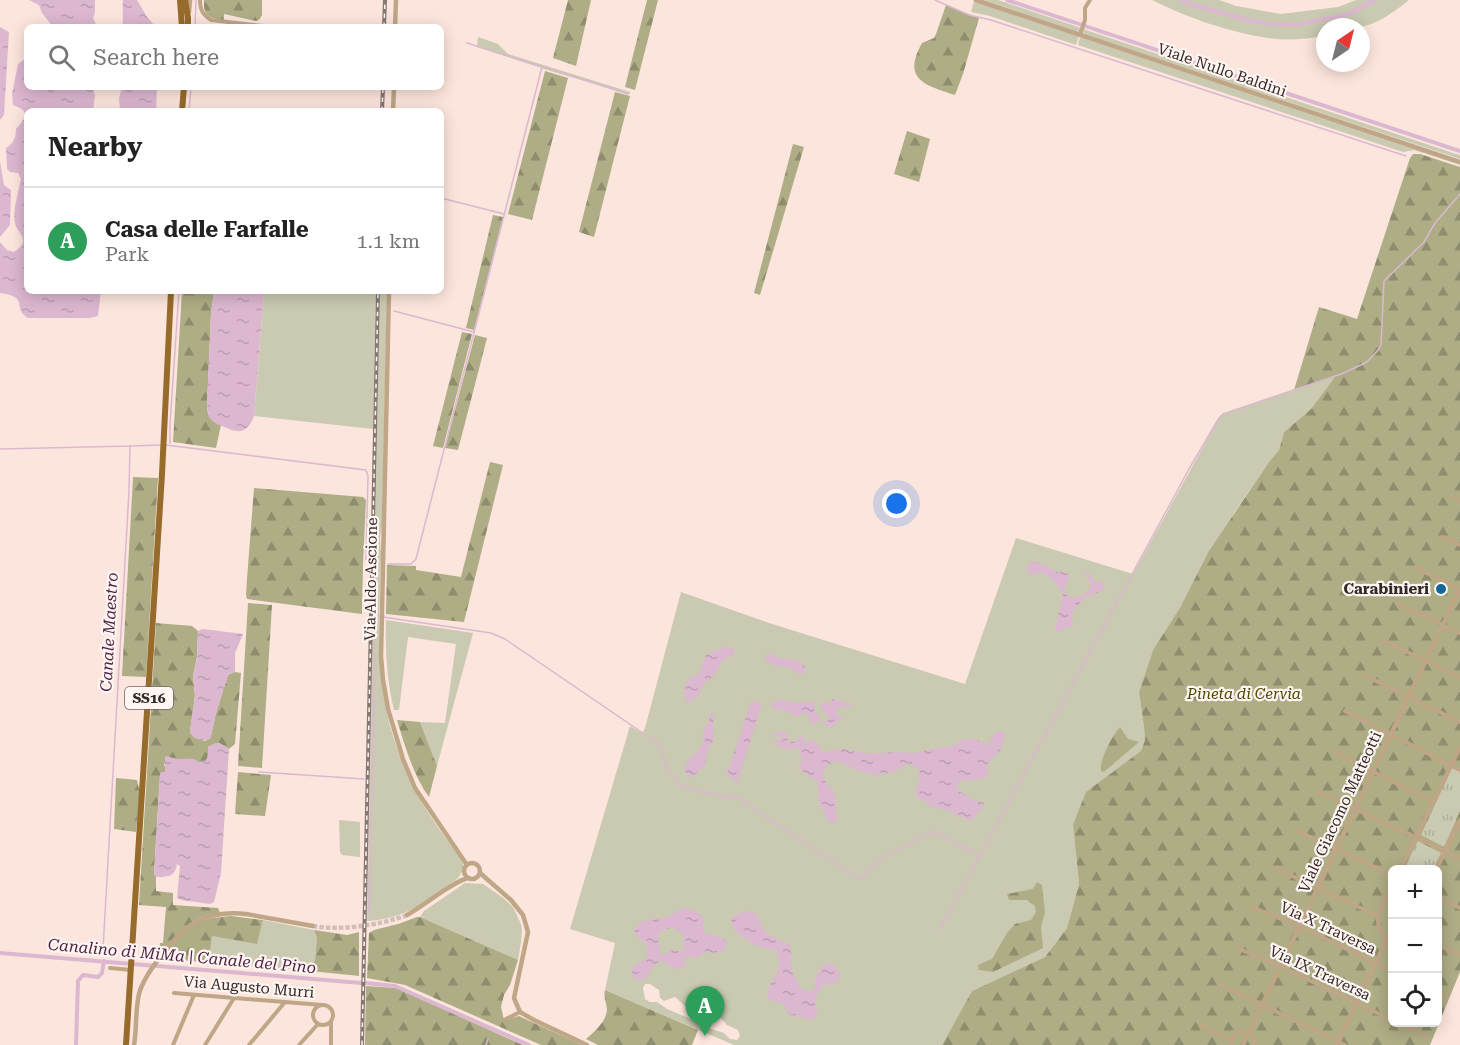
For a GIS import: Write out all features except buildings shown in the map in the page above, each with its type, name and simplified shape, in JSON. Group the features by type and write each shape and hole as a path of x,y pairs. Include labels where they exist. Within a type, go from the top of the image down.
{"main road":[{"path":"180,0 182,24"},
{"path":"185,0 188,24"},
{"path":"182,108 183,90"},
{"name":"SS16","path":"126,1044 164,445 171,294"}],"street":[{"path":"188,18 190,0"},
{"path":"200,0 204,16 211,20 245,24"},
{"path":"395,24 396,0"},
{"name":"Viale Nullo Baldini","path":"976,0 1081,33 1460,162"},
{"path":"1081,33 1085,20 1085,8 1090,0"},
{"path":"393,108 394,90"},
{"name":"Via Aldo Ascione","path":"389,294 381,657 383,680 388,709 403,759 415,788 456,849 470,864 479,866 480,873"},
{"path":"1451,496 1460,500"},
{"path":"1442,537 1460,545"},
{"path":"1416,568 1460,590"},
{"name":"Viale Giacomo Matteotti","path":"1243,1045 1460,590"},
{"path":"1397,603 1460,633"},
{"path":"1384,640 1460,677"},
{"path":"1364,675 1460,722"},
{"path":"1345,711 1460,770"},
{"path":"1403,865 1460,747"},
{"path":"1335,752 1433,802"},
{"path":"1317,791 1460,858"},
{"path":"1439,865 1460,820"},
{"path":"1295,830 1388,873"},
{"path":"457,882 470,864"},
{"path":"1275,868 1378,916"},
{"path":"464,872 472,878 496,887"},
{"path":"407,915 457,882 480,873 518,907 528,932 514,998 520,1012 587,1045"},
{"path":"1388,894 1378,916 1378,926 1381,932 1388,937"},
{"path":"1442,899 1460,908"},
{"name":"Via X Traversa","path":"1252,907 1299,926 1388,969"},
{"path":"135,1044 139,993 144,981 169,945 185,929 207,917 240,913 313,926"},
{"path":"1337,1043 1388,942"},
{"path":"1442,947 1460,956"},
{"name":"Via IX Traversa","path":"1237,948 1388,1018"},
{"path":"110,968 131,969"},
{"path":"1219,984 1337,1043 1346,1045"},
{"name":"Via Augusto Murri","path":"174,993 322,1005"},
{"path":"173,1045 194,995"},
{"path":"1442,995 1446,997"},
{"path":"205,1045 234,998"},
{"path":"249,1045 285,1002"},
{"path":"331,1022 318,1024 314,1019 316,1008 322,1005 332,1010 334,1015 331,1022 332,1045"},
{"path":"504,1020 520,1012"},
{"path":"299,1045 318,1024"},
{"path":"1201,1024 1231,1043 1238,1032 1248,1032 1253,1037 1255,1045"},
{"path":"1407,1027 1427,1036"}],"green space":[{"path":"204,0 262,0 262,15 256,21 224,14 224,20 214,18 206,13"},
{"path":"568,0 591,0 576,66 553,58"},
{"path":"647,0 658,0 635,90 625,87"},
{"path":"984,0 998,0 1081,28 1078,32"},
{"path":"1152,0 1219,0 1236,6 1281,14 1338,7 1356,0 1409,0 1386,17 1370,24 1370,18 1316,18 1316,37 1304,39 1268,38 1253,35 1223,28 1180,13"},
{"path":"974,1 1079,36 1076,45 990,16 971,12"},
{"path":"946,5 979,18 955,95 934,88 919,79 914,65 922,43 934,38"},
{"path":"1083,29 1460,155 1460,159 1084,34"},
{"path":"478,37 498,44 508,54 630,92 630,94 477,47"},
{"path":"1080,37 1460,165 1414,150 1403,152 1078,45"},
{"path":"545,71 568,78 532,220 508,214"},
{"path":"615,92 630,96 594,237 579,232"},
{"path":"907,131 930,139 919,182 894,174"},
{"path":"793,144 804,147 760,295 754,293"},
{"name":"Pineta di Cervia","path":"1413,154 1420,154 1460,167 1460,972 1442,1016 1442,865 1388,865 1388,1027 1437,1027 1430,1045 942,1045 972,991 1045,957 1067,928 1079,884 1073,825 1086,792 1141,751 1145,740 1139,692 1153,650 1181,606 1209,551 1279,450 1284,432 1311,409 1335,377 1294,390 1319,307 1357,319 1410,158"},
{"path":"493,215 503,217 474,330 466,328"},
{"path":"182,294 214,294 207,405 210,418 221,425 216,448 173,442"},
{"path":"264,294 376,294 373,429 254,416"},
{"path":"380,294 387,294 379,609 382,685 391,729 409,776 420,799 462,860 463,865 462,872 457,879 415,908 393,917 367,921"},
{"path":"462,332 472,334 443,448 433,446"},
{"path":"475,335 487,338 458,450 445,448"},
{"path":"1336,376 1311,409 1284,432 1279,450 1234,513 1153,650 1139,692 1145,740 1141,751 1073,825 1079,884 1067,928 1045,957 972,991 942,1045 734,1045 605,990 615,943 570,929 630,726 642,733 645,728 681,592 769,623 965,684 1016,538 1133,574 1223,414","holes":["645,984 650,984 659,990 660,998 664,1001 675,997 685,1006 715,1012 727,1025 738,1030 740,1036 737,1040 730,1039 724,1033 705,1027 657,1002 650,1002 645,999 643,988"]},
{"path":"490,462 503,465 464,622 386,614 387,565 416,566 416,570 461,577"},
{"path":"133,477 158,478 146,677 122,676"},
{"path":"254,488 363,497 366,500 362,614 247,599"},
{"path":"248,603 272,605 262,768 238,766"},
{"path":"386,620 473,633 437,766 420,722 445,723 456,644 408,637 399,710 394,710 387,665"},
{"path":"156,623 192,626 198,631 197,657 193,676 195,696 190,731 196,738 205,741 211,736 228,675 235,672 241,673 235,744 229,749 219,743 208,747 206,761 202,762 173,758 164,764 166,770 160,775 154,874 156,891 173,893 173,905 218,908 220,913 200,917 192,922 159,955 160,943 163,943 166,907 139,905"},
{"path":"397,720 420,722 437,766 429,797 414,770"},
{"path":"1120,727 1128,739 1139,742 1104,772 1101,771 1107,748"},
{"path":"1452,768 1460,772 1460,811 1444,847 1421,835"},
{"path":"238,772 271,775 265,816 235,814"},
{"path":"116,778 137,780 140,793 136,832 114,829"},
{"path":"339,820 360,822 360,857 342,855 340,852"},
{"path":"1418,841 1441,853 1435,865 1406,865"},
{"path":"1037,882 1042,885 1045,912 1041,927 1043,948 993,972 979,970 978,965 992,959 1015,924 1031,920 1036,912 1035,906 1027,900 1009,900 1007,894 1033,889"},
{"path":"465,883 483,884 513,907 522,930 518,960 420,917 424,911"},
{"path":"231,916 263,920 257,944 212,936 209,962 162,959 176,941 194,925 208,919"},
{"path":"417,917 518,960 501,1007 504,1020 519,1016 582,1045 541,1045 405,985 367,978 369,933"},
{"path":"263,920 314,930 317,938 315,961 305,965 301,970 209,962 212,936 257,943"},
{"path":"314,930 347,935 359,932 359,976 301,970 305,965 315,961 317,938"},
{"path":"366,986 396,988 523,1045 365,1045"},
{"path":"605,990 698,1030 692,1045 598,1045 586,1039 599,1026 606,1014"}],"water":[{"path":"29,0 95,0 93,18 96,24 51,24 39,5"},
{"path":"123,0 137,0 153,24 122,24"},
{"path":"0,27 9,32 4,115 0,120"},
{"path":"24,60 24,90 93,90 95,95 93,108 24,108 24,112 13,105 12,94 18,64"},
{"path":"121,90 157,90 156,108 120,108"},
{"path":"24,118 24,294 101,294 98,316 28,318 23,314 15,297 0,293 0,242 7,250 14,252 23,241 14,219 21,179 18,173 7,169 6,148 13,142 16,129"},
{"path":"0,161 4,185 11,190 10,225 0,237"},
{"path":"214,294 264,294 254,416 251,423 243,430 228,429 215,423 209,417 207,405"},
{"path":"1033,561 1056,572 1066,572 1070,576 1064,589 1071,598 1079,597 1089,591 1090,581 1084,573 1089,574 1095,582 1102,582 1105,586 1101,591 1084,598 1072,612 1073,625 1058,632 1055,630 1063,594 1053,580 1042,572 1033,575 1027,572 1026,568"},
{"path":"203,629 243,634 235,653 235,672 228,675 210,739 204,740 196,738 190,731 195,696 193,676 197,657 198,631"},
{"path":"725,647 732,648 735,653 722,661 714,676 703,684 699,695 690,702 686,701 684,687 699,674 706,655"},
{"path":"765,654 799,661 806,671 799,674 788,667 776,666 765,660"},
{"path":"832,699 852,705 851,707 843,706 836,711 836,714 843,719 832,726 827,726 824,725 825,721 829,718 821,706 824,702 831,703"},
{"path":"779,700 798,703 813,701 814,712 820,716 819,722 811,723 810,717 803,713 796,717 785,710 771,707 772,703"},
{"path":"751,701 762,704 737,783 727,774"},
{"path":"712,712 714,740 706,754 706,765 691,778 685,772 685,765 703,743 703,731"},
{"path":"997,731 1005,733 1005,737 1001,744 1002,748 988,763 987,776 978,780 960,781 957,785 958,791 984,803 971,821 950,811 933,807 916,796 920,780 919,770 908,763 893,772 876,775 859,771 838,761 827,766 823,773 826,783 834,792 837,818 831,823 827,820 819,802 817,781 799,768 803,758 797,747 784,749 773,742 774,740 781,741 780,737 774,736 775,732 787,733 787,743 797,741 801,736 805,742 815,740 825,752 843,749 872,754 915,753 949,747 959,743 962,739 978,740 988,744"},
{"path":"215,743 229,749 221,873 214,902 210,904 177,898 180,866 177,864 175,872 170,875 156,877 154,874 160,774 165,772 165,757 203,762 207,758 208,747"},
{"path":"682,908 693,910 702,916 704,931 707,934 721,937 727,942 725,950 703,953 697,958 687,956 685,967 678,969 672,968 661,960 654,965 646,978 636,979 632,975 633,968 646,959 648,954 647,944 636,936 635,928 643,921 666,918","holes":["670,928 679,931 683,936 684,952 673,950 662,955 658,937 661,932"]},
{"path":"751,911 756,915 767,933 790,946 792,970 803,989 814,990 818,973 825,964 832,964 839,971 839,981 826,984 818,993 816,1004 818,1012 813,1020 791,1015 784,1004 768,999 770,985 779,966 777,951 754,945 734,929 731,920 734,916"}],"waterway":[{"path":"195,24 196,0"},
{"path":"935,0 969,15 991,20 1406,156"},
{"path":"1007,0 1460,151"},
{"path":"1181,0 1248,20 1294,25 1349,14 1374,0"},
{"path":"388,564 411,564 416,559 542,67 467,43"},
{"path":"543,67 628,94"},
{"path":"189,108 191,90"},
{"path":"940,929 1189,469 1219,418 1223,414 1341,374 1368,361 1381,345 1384,281 1424,242 1435,223 1460,194"},
{"path":"444,199 504,214"},
{"path":"170,443 179,294"},
{"path":"394,311 474,332"},
{"path":"130,446 162,445"},
{"path":"166,445 366,470 368,476 366,560 369,562"},
{"name":"Canale Maestro","path":"0,449 130,446 103,949"},
{"path":"377,563 376,616 491,633 505,639 659,744 667,769 678,784 696,791 740,799 859,879 886,855 934,831 980,854"},
{"path":"369,913 376,617"},
{"path":"259,772 364,779"},
{"name":"Canalino di MiMa | Canale del Pino","path":"0,953 361,983"},
{"path":"76,1045 78,981 83,975 98,977 102,973 104,961"},
{"name":"Canalino di MiMa | Canale del Pino","path":"366,983 395,986 529,1045"},
{"path":"486,1045 488,1039"}],"tunnel":[{"path":"313,926 336,928 361,926 407,915"}],"railway":[{"path":"384,24 385,0"},
{"path":"382,108 383,90"},
{"path":"362,1045 378,294"}],"place":[{"name":"Carabinieri","path":"1441,589"},
{"name":"Casa delle Farfalle","path":"705,1036"}]}
